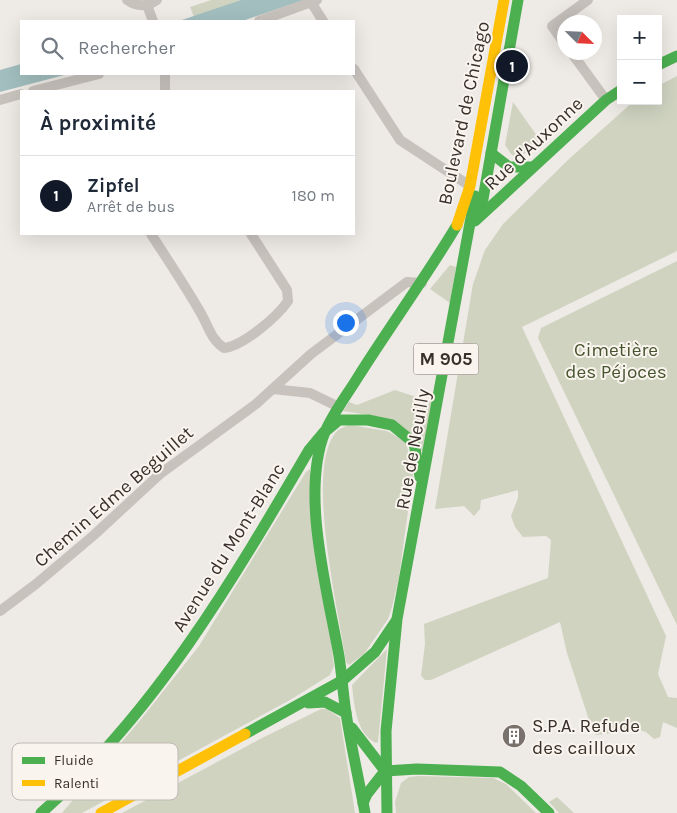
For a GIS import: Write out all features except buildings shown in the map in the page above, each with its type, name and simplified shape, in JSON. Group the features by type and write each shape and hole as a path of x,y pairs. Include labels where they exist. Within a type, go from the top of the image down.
{"main road":[{"name":"Boulevard de Chicago","path":"422,283 458,224 470,186 504,0"},
{"name":"Boulevard de Chicago","path":"471,226 483,198 518,0"},
{"path":"662,63 677,56"},
{"name":"Rue d'Auxonne","path":"471,226 532,167 606,100 617,93"},
{"path":"422,283 471,226 483,150 480,130"},
{"path":"491,153 496,159 512,168 532,167"},
{"name":"Rue de Neuilly","path":"387,813 386,731 397,619 471,226"},
{"name":"Avenue du Mont-Blanc","path":"110,743 141,709 177,660 265,525 309,450 325,432 377,346 422,283"},
{"path":"364,808 346,713 344,680 315,513 317,458 325,432 339,420 356,419 379,421 402,431 414,443 422,492"},
{"name":"Rue de Neuilly","path":"178,771 344,680 375,652 397,619"},
{"path":"302,703 325,702 346,713"},
{"path":"349,725 359,740 378,759 385,772"},
{"path":"364,808 367,794 385,772 417,769 500,772 521,786 549,813"},
{"name":"Avenue du Mont-Blanc","path":"46,811 57,800"},
{"name":"Rue de Neuilly","path":"101,813 125,800"}],"street":[{"path":"127,0 139,6 152,3 153,20"},
{"path":"567,15 588,0"},
{"path":"262,20 314,1 324,20"},
{"path":"557,22 552,26 557,33"},
{"path":"577,60 606,100"},
{"path":"355,71 400,140 470,186"},
{"path":"37,90 95,75"},
{"path":"165,75 165,90"},
{"path":"0,100 20,94"},
{"path":"152,235 200,310 210,335 216,343 224,348 234,347 281,311 288,301 287,290 252,235"},
{"name":"Chemin Edme Beguillet","path":"0,612 72,554 160,474 256,404 311,354 407,282 422,283"},
{"path":"273,389 310,393 339,407"}],"green space":[{"path":"211,0 241,0 194,17 190,7"},
{"path":"677,76 677,251 522,327 666,636 658,674 668,697 677,698 677,728 663,722 660,737 654,739 646,732 639,730 596,735 593,732 567,653 560,622 431,680 425,680 421,676 425,644 424,624 548,578 551,540 546,536 523,537 515,527 511,516 518,498 518,490 481,500 480,509 474,516 464,506 435,509 473,284 485,250 503,224 569,159 630,105 662,105 662,84"},
{"path":"513,102 540,140 528,152 516,157 511,154 505,145"},
{"name":"Cimetière des Péjoces","path":"677,261 677,625 538,338 541,328"},
{"path":"450,265 456,267 450,303 430,289"},
{"path":"395,390 432,402 423,452 381,417 343,411 349,402 357,405"},
{"path":"350,425 387,431 406,442 413,474 399,577 388,619 364,654 349,665 346,662 327,545 323,480 326,454 334,435 343,427"},
{"path":"310,469 334,666 330,675 290,700 178,761 178,743 121,743 199,646 306,472"},
{"path":"387,649 378,742 376,743 369,739 360,725 355,709 352,685"},
{"path":"321,709 327,709 340,718 355,813 122,813 146,800 178,800 178,783"},
{"path":"409,777 493,778 506,784 536,813 396,813 395,802 401,783"},
{"path":"557,797 574,813 559,813 549,802"},
{"path":"73,800 106,800 82,813 62,813"}],"water":[{"path":"241,0 304,0 245,20 182,20"},
{"path":"20,64 20,75 64,75 0,92 0,70"}],"traffic: fast":[{"path":"478,210 483,199 518,0"},
{"path":"662,63 677,56"},
{"path":"475,221 606,100 617,93"},
{"path":"491,153 509,167 532,167"},
{"path":"387,813 386,731 397,619 475,196"},
{"path":"365,813 348,725 339,656 318,543 315,484 318,457 325,432 336,411 457,225"},
{"path":"327,430 339,420 368,420 392,425 414,443 420,477"},
{"path":"110,743 156,688 189,643 251,548 309,450 324,432"},
{"path":"343,680 375,652 396,621"},
{"path":"245,734 343,680"},
{"path":"308,703 325,702 346,713"},
{"path":"352,728 385,771"},
{"path":"363,803 367,794 385,771 417,769 500,772 521,786 549,813"},
{"path":"41,813 55,800"}],"traffic: slow":[{"path":"457,225 470,186 504,0"},
{"path":"178,771 245,734"},
{"path":"101,813 125,800"}],"place":[{"name":"Zipfel","path":"512,66"},
{"name":"S.P.A. Refude des cailloux","path":"514,736"}]}
